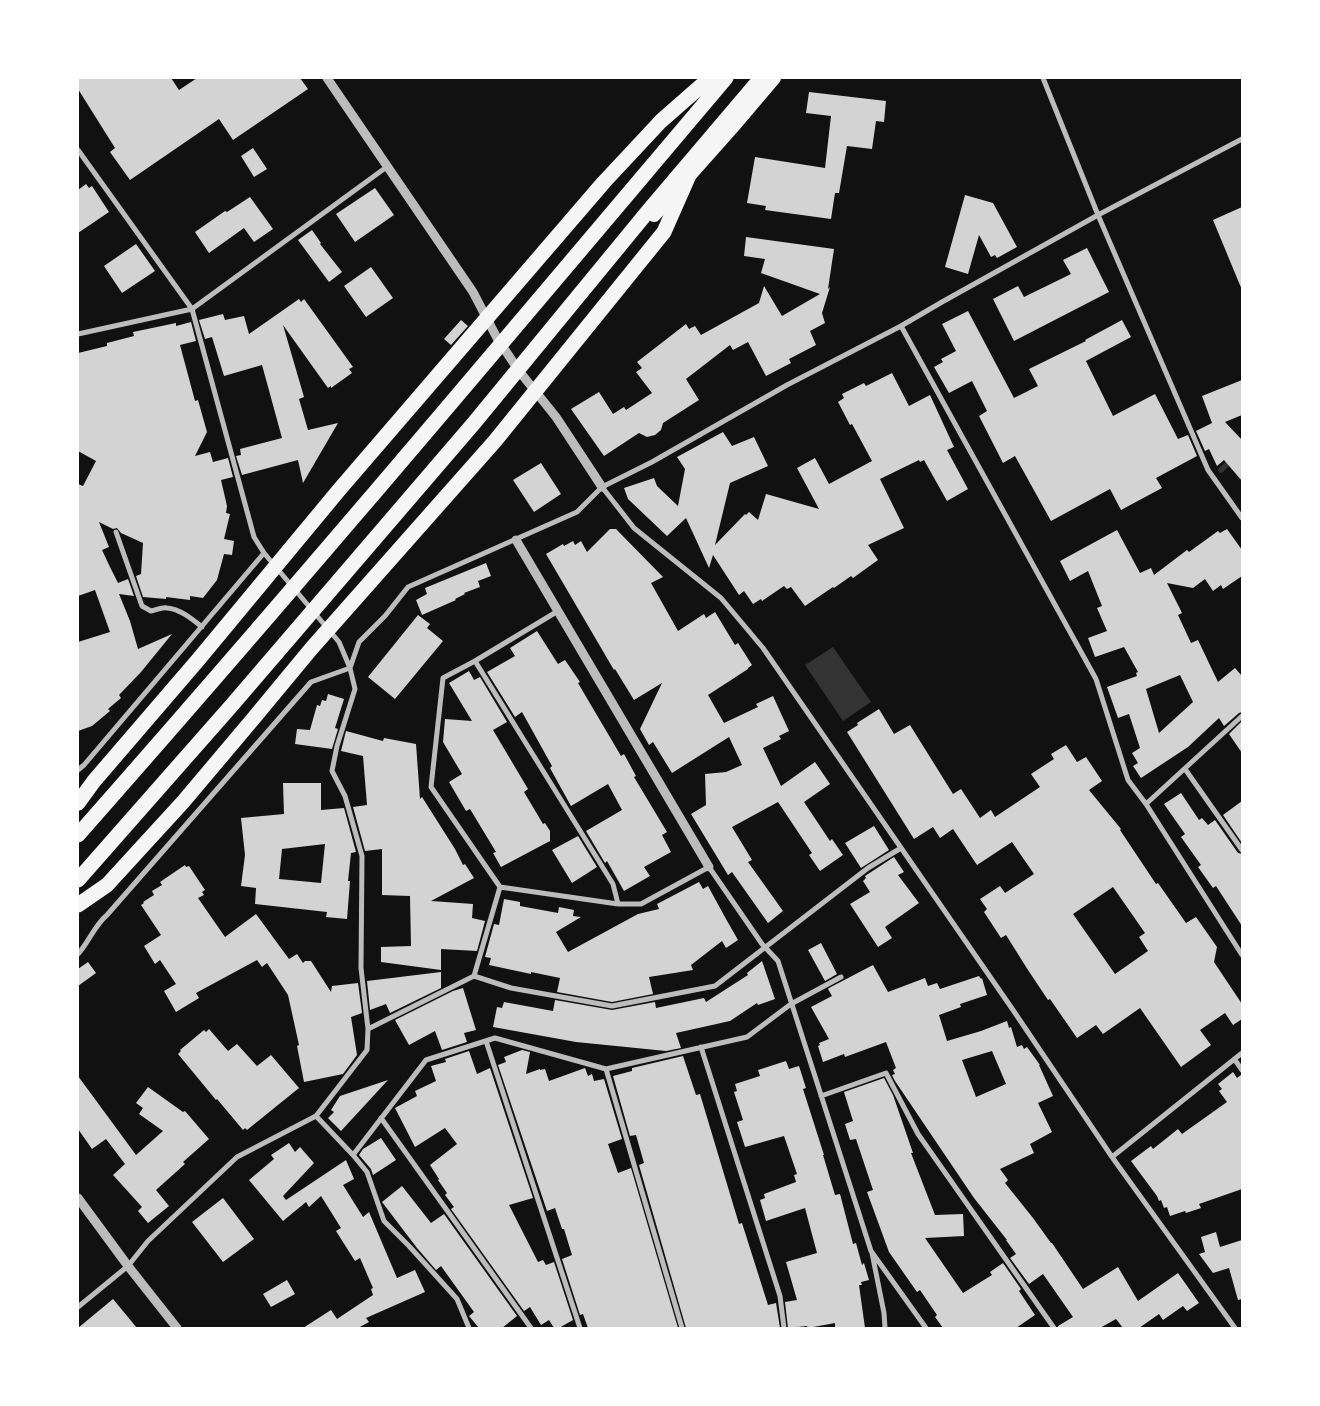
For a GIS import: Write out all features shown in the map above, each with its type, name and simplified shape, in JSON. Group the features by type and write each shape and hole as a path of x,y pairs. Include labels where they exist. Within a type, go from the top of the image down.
{"highway":[{"path":"78,803 94,781 132,739 339,490 604,182 661,120 710,78"},
{"path":"78,829 290,583 497,338 559,269 718,78"},
{"path":"78,835 452,404 726,78"},
{"path":"78,880 232,705 474,423 761,78"},
{"path":"78,885 315,613 589,288 774,78"},
{"path":"78,905 106,885 183,802 311,649 495,440 664,232 700,150"}],"street":[{"path":"328,78 473,292 497,338 519,371 556,416 602,487 634,528 721,598 763,648 1112,1157 1236,1328"},
{"path":"1043,78 1098,215 1208,470 1242,518"},
{"path":"350,668 359,642 385,616 408,586 577,512 602,487 652,462 787,385 901,326 1098,215 1242,139"},
{"path":"78,150 192,309 254,537 264,553 339,642 350,668 355,689 337,746 332,771 345,796 362,856 361,968 368,1028 367,1050 316,1116 237,1157 148,1241 128,1266 78,1308"},
{"path":"78,334 192,309 388,166"},
{"path":"901,326 1096,679 1128,780 1146,804 1242,955"},
{"path":"116,532 142,606 151,611 165,607 176,610 202,627"},
{"path":"516,540 709,867 765,948 778,961 871,1251 884,1313 885,1328"},
{"path":"78,770 264,553"},
{"path":"558,611 443,678 431,787 500,886 618,904 641,904 709,867"},
{"path":"475,661 612,884 618,904"},
{"path":"78,954 98,923 311,682 350,668"},
{"path":"1146,804 1242,716"},
{"path":"1185,769 1242,850"},
{"path":"368,1028 474,976 511,988 612,1006 715,986 868,868 901,848"},
{"path":"474,976 500,886"},
{"path":"353,1154 426,1060 495,1038 606,1069 747,1036 791,1004 841,977"},
{"path":"486,1041 580,1328"},
{"path":"701,1047 780,1296 784,1328"},
{"path":"1112,1157 1242,1053"},
{"path":"1235,1060 1242,1070"},
{"path":"606,1069 682,1328"},
{"path":"821,1096 886,1073 918,1134 1054,1328"},
{"path":"316,1116 353,1154 367,1172 384,1221 457,1299 468,1328"},
{"path":"381,1118 531,1328"},
{"path":"78,1198 177,1328"},
{"path":"871,1251 926,1328"}],"shaded area":[{"path":"833,647 871,702 843,721 805,665"}],"building":[{"path":"78,78 171,78 179,90 197,78 300,78 308,89 233,140 219,119 130,180 110,152 115,148 78,89"},
{"path":"809,92 886,101 884,122 876,121 872,149 847,146 839,193 835,193 831,219 765,210 766,206 747,203 755,157 825,168 831,116 806,113"},
{"path":"253,148 267,169 254,177 241,156"},
{"path":"86,184 89,188 92,186 109,212 78,233 78,190"},
{"path":"375,188 394,215 355,242 336,214"},
{"path":"965,195 993,203 1017,247 997,258 995,255 991,257 979,235 968,274 945,267"},
{"path":"250,197 273,229 254,242 244,228 209,253 195,232 225,211 227,212"},
{"path":"1242,207 1242,290 1213,220"},
{"path":"312,230 320,244 342,272 329,282 298,240"},
{"path":"746,237 834,249 828,289 830,287 822,313 825,323 810,331 816,345 789,359 791,363 766,376 748,342 733,350 730,345 686,379 699,400 663,423 661,430 655,435 647,437 639,433 604,456 571,409 599,392 613,414 624,407 626,410 652,393 636,372 642,368 637,362 686,324 689,329 695,326 701,335 759,303 764,286 782,316 820,294 761,273 765,259 744,256"},
{"path":"136,244 155,271 122,293 104,266"},
{"path":"1087,248 1109,292 1014,341 993,299 1018,286 1024,297 1071,274 1063,260"},
{"path":"371,267 393,298 366,317 344,286"},
{"path":"299,299 301,302 304,299 353,367 349,369 352,373 331,388 331,386 328,388 283,325 304,397 299,399 308,430 338,423 303,483 298,460 242,475 236,456 241,455 240,449 282,438 262,365 224,376 212,337 205,339 199,320 223,314 225,320 244,316 249,334"},
{"path":"968,311 1014,398 1038,386 1029,369 1086,341 1122,320 1131,337 1086,361 1113,416 1155,394 1178,439 1188,435 1197,456 1156,478 1162,488 1121,510 1110,489 1051,521 1015,456 1003,463 979,416 987,411 972,381 949,393 934,367 943,362 941,359 956,351 942,324"},
{"path":"461,320 468,326 451,345 444,339"},
{"path":"191,322 196,341 180,345 195,401 198,400 207,432 195,456 210,452 213,462 228,458 233,477 221,480 227,506 226,513 230,514 224,539 234,541 232,555 224,554 217,580 203,598 190,596 190,600 143,597 136,576 141,574 143,543 121,533 117,528 113,529 99,522 109,547 102,550 110,567 118,583 128,579 134,596 119,594 130,621 138,649 172,634 141,672 119,695 121,698 108,709 110,711 92,726 78,731 78,642 110,632 95,590 78,596 78,484 83,486 96,461 78,451 78,353 107,346 107,343 134,336 133,332 176,323 176,326"},
{"path":"892,373 909,406 930,395 954,447 947,450 968,489 947,501 924,460 920,462 919,460 880,479 904,528 868,545 878,560 853,578 851,576 805,606 791,587 787,589 784,586 762,601 761,599 753,604 744,591 739,595 713,555 709,568 686,518 667,536 628,499 624,488 654,478 657,486 678,506 685,469 677,457 723,432 732,446 754,437 768,466 730,483 715,545 745,514 749,512 758,520 766,494 819,509 797,468 815,458 829,484 872,461 838,402 844,398 842,394 864,383 866,386"},
{"path":"1242,380 1242,415 1225,422 1242,440 1242,481 1224,460 1217,466 1209,449 1205,451 1196,431 1212,423 1202,396"},
{"path":"541,463 561,494 534,512 513,480"},
{"path":"610,529 616,529 663,577 651,583 678,631 704,614 706,618 715,612 735,645 738,643 752,665 708,695 724,723 758,707 756,704 773,696 789,731 779,736 781,739 763,748 781,786 815,762 830,784 804,802 830,841 832,839 843,855 820,871 809,855 812,853 778,802 732,827 752,860 748,862 783,911 768,923 732,872 728,875 691,814 706,805 705,774 726,772 742,765 729,737 672,773 653,742 649,745 640,729 662,683 634,700 614,670 546,554 563,544 564,546 573,541 575,545 581,541 587,552"},
{"path":"1227,529 1242,550 1242,576 1223,589 1221,585 1213,591 1205,579 1193,588 1167,583 1182,613 1178,615 1191,643 1198,640 1218,682 1235,668 1242,676 1242,712 1224,726 1219,718 1188,747 1141,778 1133,766 1138,763 1132,753 1140,748 1129,714 1118,718 1107,687 1137,676 1136,673 1138,672 1124,647 1095,657 1088,638 1107,631 1097,608 1102,606 1088,571 1070,581 1060,561 1117,530 1140,573 1151,568 1154,575 1187,550 1189,552 1218,531 1220,533","holes":["1180,675 1193,702 1159,733 1146,689"]},
{"path":"486,563 491,576 478,581 480,587 464,593 456,600 422,615 416,600 427,594 425,588"},
{"path":"418,615 430,624 427,628 443,641 395,699 368,677"},
{"path":"537,631 558,664 565,660 580,682 578,683 621,756 624,754 636,776 634,777 667,832 662,835 671,852 644,867 650,876 624,891 607,861 605,863 586,831 622,810 608,784 571,806 550,768 552,766 522,712 515,717 487,672 515,656 510,648"},
{"path":"469,671 474,680 480,677 507,722 493,730 528,789 524,792 543,824 545,823 550,831 550,841 501,867 493,853 496,852 470,809 466,811 449,782 462,774 443,742 445,719 472,721 449,683"},
{"path":"328,694 344,699 335,728 338,729 332,749 295,744 297,729 310,730 317,705 320,706 322,700 326,701"},
{"path":"879,709 894,734 910,725 953,794 961,789 980,818 991,810 995,817 1040,787 1031,774 1054,759 1051,754 1066,745 1077,762 1086,757 1102,781 1089,790 1121,829 1156,884 1158,883 1186,923 1196,917 1217,947 1214,962 1242,1004 1242,1019 1233,1025 1225,1013 1200,1030 1211,1045 1181,1067 1140,1008 1103,1034 1096,1025 1077,1038 1050,999 1048,1000 1006,935 1001,938 984,912 987,909 980,899 1000,886 1005,893 1034,874 1012,842 977,865 953,829 940,838 933,827 914,839 847,732 858,725 857,723","holes":["1113,887 1145,933 1139,937 1148,951 1115,974 1073,914"]},
{"path":"1242,721 1242,753 1229,734"},
{"path":"346,731 383,741 384,738 416,744 420,799 422,797 463,865 465,864 474,878 431,901 473,904 472,918 485,921 477,951 441,949 441,970 381,962 381,947 411,946 410,896 382,895 382,849 365,851 353,807 367,805 363,756 341,751"},
{"path":"283,783 321,783 321,810 344,808 356,852 351,853 347,919 326,917 327,912 255,904 256,888 241,886 245,855 241,818 284,814","holes":["325,844 321,883 279,879 282,849"]},
{"path":"1181,793 1199,820 1202,818 1208,825 1215,820 1238,853 1242,854 1242,926 1216,886 1213,888 1198,867 1201,865 1181,837 1185,834 1164,804"},
{"path":"1242,801 1242,843 1223,815"},
{"path":"874,826 889,850 861,868 845,843"},
{"path":"578,836 597,867 572,883 552,850"},
{"path":"894,857 904,872 898,875 919,903 885,927 892,938 878,947 850,904 870,892 863,881 866,878 865,876"},
{"path":"185,865 186,867 189,866 205,890 202,892 204,895 198,898 225,937 256,914 289,959 297,954 303,963 311,961 331,992 332,986 358,983 362,1013 351,1017 357,1055 343,1074 304,1082 297,1046 299,1045 288,995 267,963 262,967 257,960 196,993 199,998 176,1012 164,991 176,984 160,960 155,964 144,946 161,935 141,905 154,895 152,891 162,885 160,882"},
{"path":"699,882 703,889 708,886 738,940 726,948 722,941 691,965 693,970 649,977 653,994 612,1002 557,992 560,978 489,965 491,958 485,957 494,924 499,925 504,899 520,902 520,906 558,913 559,907 574,910 573,916 581,917 556,932 568,952 638,914 659,909 657,904"},
{"path":"821,943 837,974 825,981 808,950"},
{"path":"762,961 775,999 758,1005 757,1003 730,1021 676,1033 681,1048 666,1051 576,1042 493,1027 497,1007 502,1008 504,1002 553,1011 555,1000 612,1010 655,1002 656,1008 704,998 706,1002 748,975 747,973"},
{"path":"88,962 96,973 78,986 78,969"},
{"path":"873,965 888,992 925,978 928,986 937,983 940,989 979,976 982,978 987,995 960,1004 961,1007 939,1015 947,1041 1007,1021 1009,1028 1011,1027 1017,1047 1022,1045 1024,1049 1027,1047 1040,1065 1053,1096 1038,1103 1052,1132 1030,1144 1034,1153 1000,1169 1008,1180 1005,1183 1052,1243 1083,1289 1118,1267 1138,1301 1178,1273 1199,1303 1187,1311 1183,1306 1163,1320 1159,1314 1139,1328 1123,1328 1116,1319 1100,1328 1058,1328 1058,1326 1073,1317 1043,1274 1029,1284 1010,1258 1016,1254 1007,1240 974,1198 895,1081 892,1075 895,1074 893,1070 896,1068 886,1042 845,1057 844,1054 823,1062 818,1046 820,1045 819,1043 829,1039 811,1007 832,996 829,988","holes":["992,1051 1006,1084 976,1097 962,1060"]},
{"path":"441,972 441,988 390,1013 386,1004 370,1010 367,981"},
{"path":"463,988 476,1030 464,1033 467,1042 442,1050 435,1031 409,1045 395,1020 453,991"},
{"path":"209,1029 228,1051 237,1044 257,1066 271,1055 299,1088 247,1130 245,1128 243,1130 178,1054 180,1050 204,1030 206,1032"},
{"path":"522,1050 530,1052 526,1074 545,1069 549,1081 585,1068 588,1076 592,1074 594,1081 604,1079 622,1139 608,1144 618,1173 631,1168 678,1328 588,1328 583,1314 580,1315 562,1259 572,1255 564,1229 562,1229 555,1208 547,1211 498,1065 506,1062 504,1057"},
{"path":"469,1051 477,1074 490,1068 533,1198 509,1205 538,1262 543,1260 546,1265 554,1262 573,1320 559,1328 554,1328 549,1320 541,1325 530,1307 524,1311 451,1209 454,1207 445,1195 447,1193 430,1165 457,1144 445,1128 415,1147 395,1108 417,1096 415,1091 436,1081 431,1066 446,1062 445,1059"},
{"path":"683,1056 696,1095 700,1094 739,1224 742,1223 768,1305 776,1303 780,1328 686,1328 639,1165 644,1163 636,1135 630,1136 613,1076 632,1071 632,1068"},
{"path":"786,1061 789,1069 799,1066 806,1088 803,1089 835,1195 840,1194 853,1244 856,1243 862,1265 864,1263 869,1280 861,1282 862,1285 859,1285 865,1328 835,1328 835,1323 808,1328 807,1326 788,1328 785,1302 797,1300 786,1262 817,1253 805,1208 766,1221 760,1200 765,1198 764,1194 796,1182 794,1175 797,1174 784,1136 745,1147 737,1122 743,1120 734,1092 737,1091 735,1084 760,1076 758,1070"},
{"path":"1233,1072 1237,1078 1242,1074 1242,1189 1199,1204 1201,1208 1170,1216 1167,1207 1164,1208 1161,1200 1159,1201 1131,1161 1151,1146 1153,1149 1178,1129 1182,1134 1227,1102 1219,1091 1222,1089 1218,1084"},
{"path":"78,1076 136,1155 163,1131 139,1114 143,1108 136,1103 148,1087 183,1112 185,1111 209,1139 156,1190 169,1206 148,1223 138,1211 142,1207 113,1175 125,1164 106,1139 92,1149 78,1129"},
{"path":"884,1078 893,1095 913,1153 911,1153 935,1215 963,1214 964,1236 925,1238 963,1293 992,1275 990,1272 1003,1263 1021,1289 1019,1291 1035,1315 1016,1328 943,1328 935,1317 937,1315 920,1290 917,1292 889,1252 867,1192 873,1190 856,1139 850,1140 845,1124 853,1121 844,1092"},
{"path":"388,1080 341,1131 328,1118 334,1112 331,1110 340,1096"},
{"path":"381,1138 396,1160 373,1175 371,1169 359,1155 363,1149"},
{"path":"289,1143 295,1152 300,1147 314,1163 283,1196 286,1200 346,1160 354,1179 343,1185 363,1217 369,1212 397,1278 415,1270 425,1292 366,1318 369,1322 358,1328 303,1328 331,1310 337,1319 373,1295 371,1289 373,1288 360,1258 355,1261 336,1231 341,1228 321,1196 309,1207 306,1202 283,1221 249,1180 274,1159 271,1155"},
{"path":"402,1186 431,1223 444,1214 517,1316 502,1328 479,1328 469,1316 474,1312 441,1266 436,1270 382,1202"},
{"path":"223,1198 254,1239 223,1262 192,1222"},
{"path":"1216,1232 1220,1247 1242,1240 1242,1299 1238,1300 1229,1268 1213,1273 1199,1254 1205,1252 1201,1237"},
{"path":"287,1280 295,1294 271,1307 263,1294"},
{"path":"113,1299 137,1328 78,1328"}],"waterway":[{"path":"1221,470 1242,450"}]}
